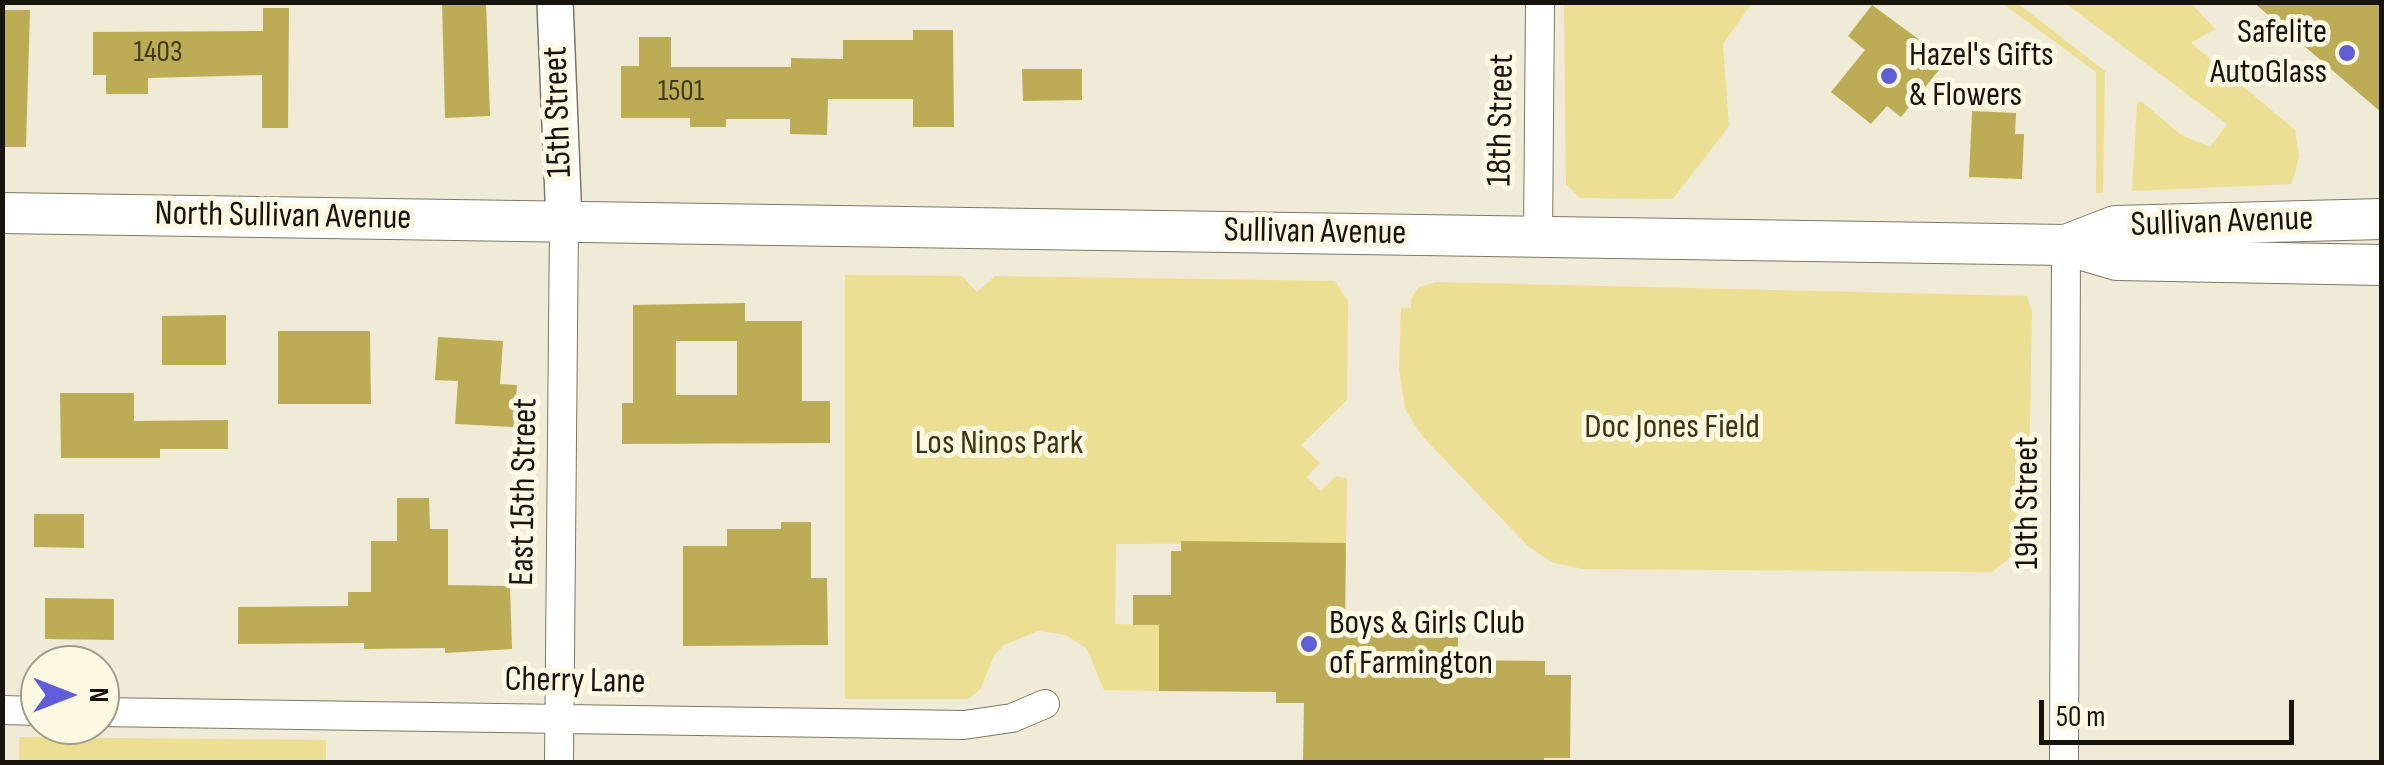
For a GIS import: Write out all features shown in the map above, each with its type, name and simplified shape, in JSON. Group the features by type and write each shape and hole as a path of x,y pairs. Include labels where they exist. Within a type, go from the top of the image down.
{"main road":[{"name":"North Sullivan Avenue","path":"2,213 564,222"},
{"name":"Sullivan Avenue","path":"2066,245 2116,226 2382,220"},
{"name":"Sullivan Avenue","path":"564,222 2066,245 2116,260 2382,265"}],"street":[{"name":"15th Street","path":"555,2 564,222"},
{"name":"18th Street","path":"1538,239 1540,2"},
{"name":"East 15th Street","path":"560,762 564,222"},
{"name":"19th Street","path":"2064,762 2066,245"},
{"name":"Cherry Lane","path":"120,712 964,725 1012,718 1045,704"}],"green space":[{"path":"1564,3 1752,3 1723,44 1729,126 1673,199 1580,198 1566,184"},
{"path":"2002,3 2017,3 2105,71 2103,193 2096,193 2096,72"},
{"path":"2065,3 2191,3 2215,29 2191,43 2295,130 2299,156 2292,184 2132,191 2137,103 2141,101 2181,135 2210,147 2227,124"},
{"name":"Los Ninos Park","path":"845,275 962,276 977,292 995,276 1335,281 1348,301 1347,400 1301,445 1320,463 1307,477 1321,491 1336,476 1347,478 1346,543 1116,544 1115,624 1159,625 1159,691 1104,690 1087,649 1066,635 1038,631 1004,645 994,656 980,690 968,699 845,699"},
{"name":"Doc Jones Field","path":"1436,282 2027,296 2032,312 2028,529 2024,546 1992,572 1584,569 1553,563 1528,546 1423,437 1405,409 1399,368 1401,308 1411,308 1411,298 1419,287"},
{"path":"19,737 20,745 120,745 120,738 326,740 326,762 19,762"}],"building":[{"path":"442,2 486,2 490,116 445,118"},
{"name":"Safelite AutoGlass","path":"2253,2 2382,2 2382,113"},
{"name":"Hazel's Gifts & Flowers","path":"1872,5 1947,60 1901,117 1887,106 1871,124 1831,92 1865,50 1848,36"},
{"path":"263,8 289,8 288,128 262,128 262,75 148,78 148,94 106,94 106,75 93,75 93,32 263,31"},
{"path":"2,10 30,10 26,147 2,147"},
{"path":"913,30 953,30 954,127 913,127 913,99 828,99 827,135 790,134 790,119 726,119 726,127 690,127 690,118 621,118 621,66 639,66 639,37 671,37 671,67 791,67 791,58 843,59 843,40 913,40"},
{"path":"1022,69 1082,69 1082,100 1023,101"},
{"path":"1972,111 2016,113 2015,134 2024,134 2022,179 1969,177"},
{"path":"745,303 745,321 802,321 802,401 830,401 830,443 622,444 622,403 633,403 633,305","holes":["676,341 737,341 737,395 676,395"]},
{"path":"226,315 226,365 162,365 162,316"},
{"path":"278,331 370,331 371,404 278,404"},
{"path":"438,337 503,341 500,384 517,385 514,427 455,424 458,381 435,380"},
{"path":"60,393 134,393 134,421 228,420 228,449 160,449 160,458 61,458"},
{"path":"397,498 429,498 430,529 448,529 448,585 510,586 512,649 445,653 445,648 364,649 364,643 238,644 238,607 348,606 348,592 371,592 371,541 397,541"},
{"path":"34,514 84,514 84,548 34,547"},
{"path":"781,522 811,522 811,578 827,578 828,645 683,646 683,546 727,546 727,529 781,529"},
{"name":"Boys & Girls Club of Farmington","path":"1181,541 1346,543 1345,627 1458,627 1458,660 1545,661 1545,675 1571,675 1570,758 1544,758 1544,762 1303,762 1304,703 1276,703 1276,692 1159,691 1159,625 1133,625 1133,595 1171,595 1171,551 1181,551"},
{"path":"45,598 114,599 114,640 45,639"}],"place":[{"name":"Safelite AutoGlass","path":"2347,53"},
{"name":"Hazel's Gifts & Flowers","path":"1889,76"},
{"name":"Boys & Girls Club of Farmington","path":"1309,644"}]}
